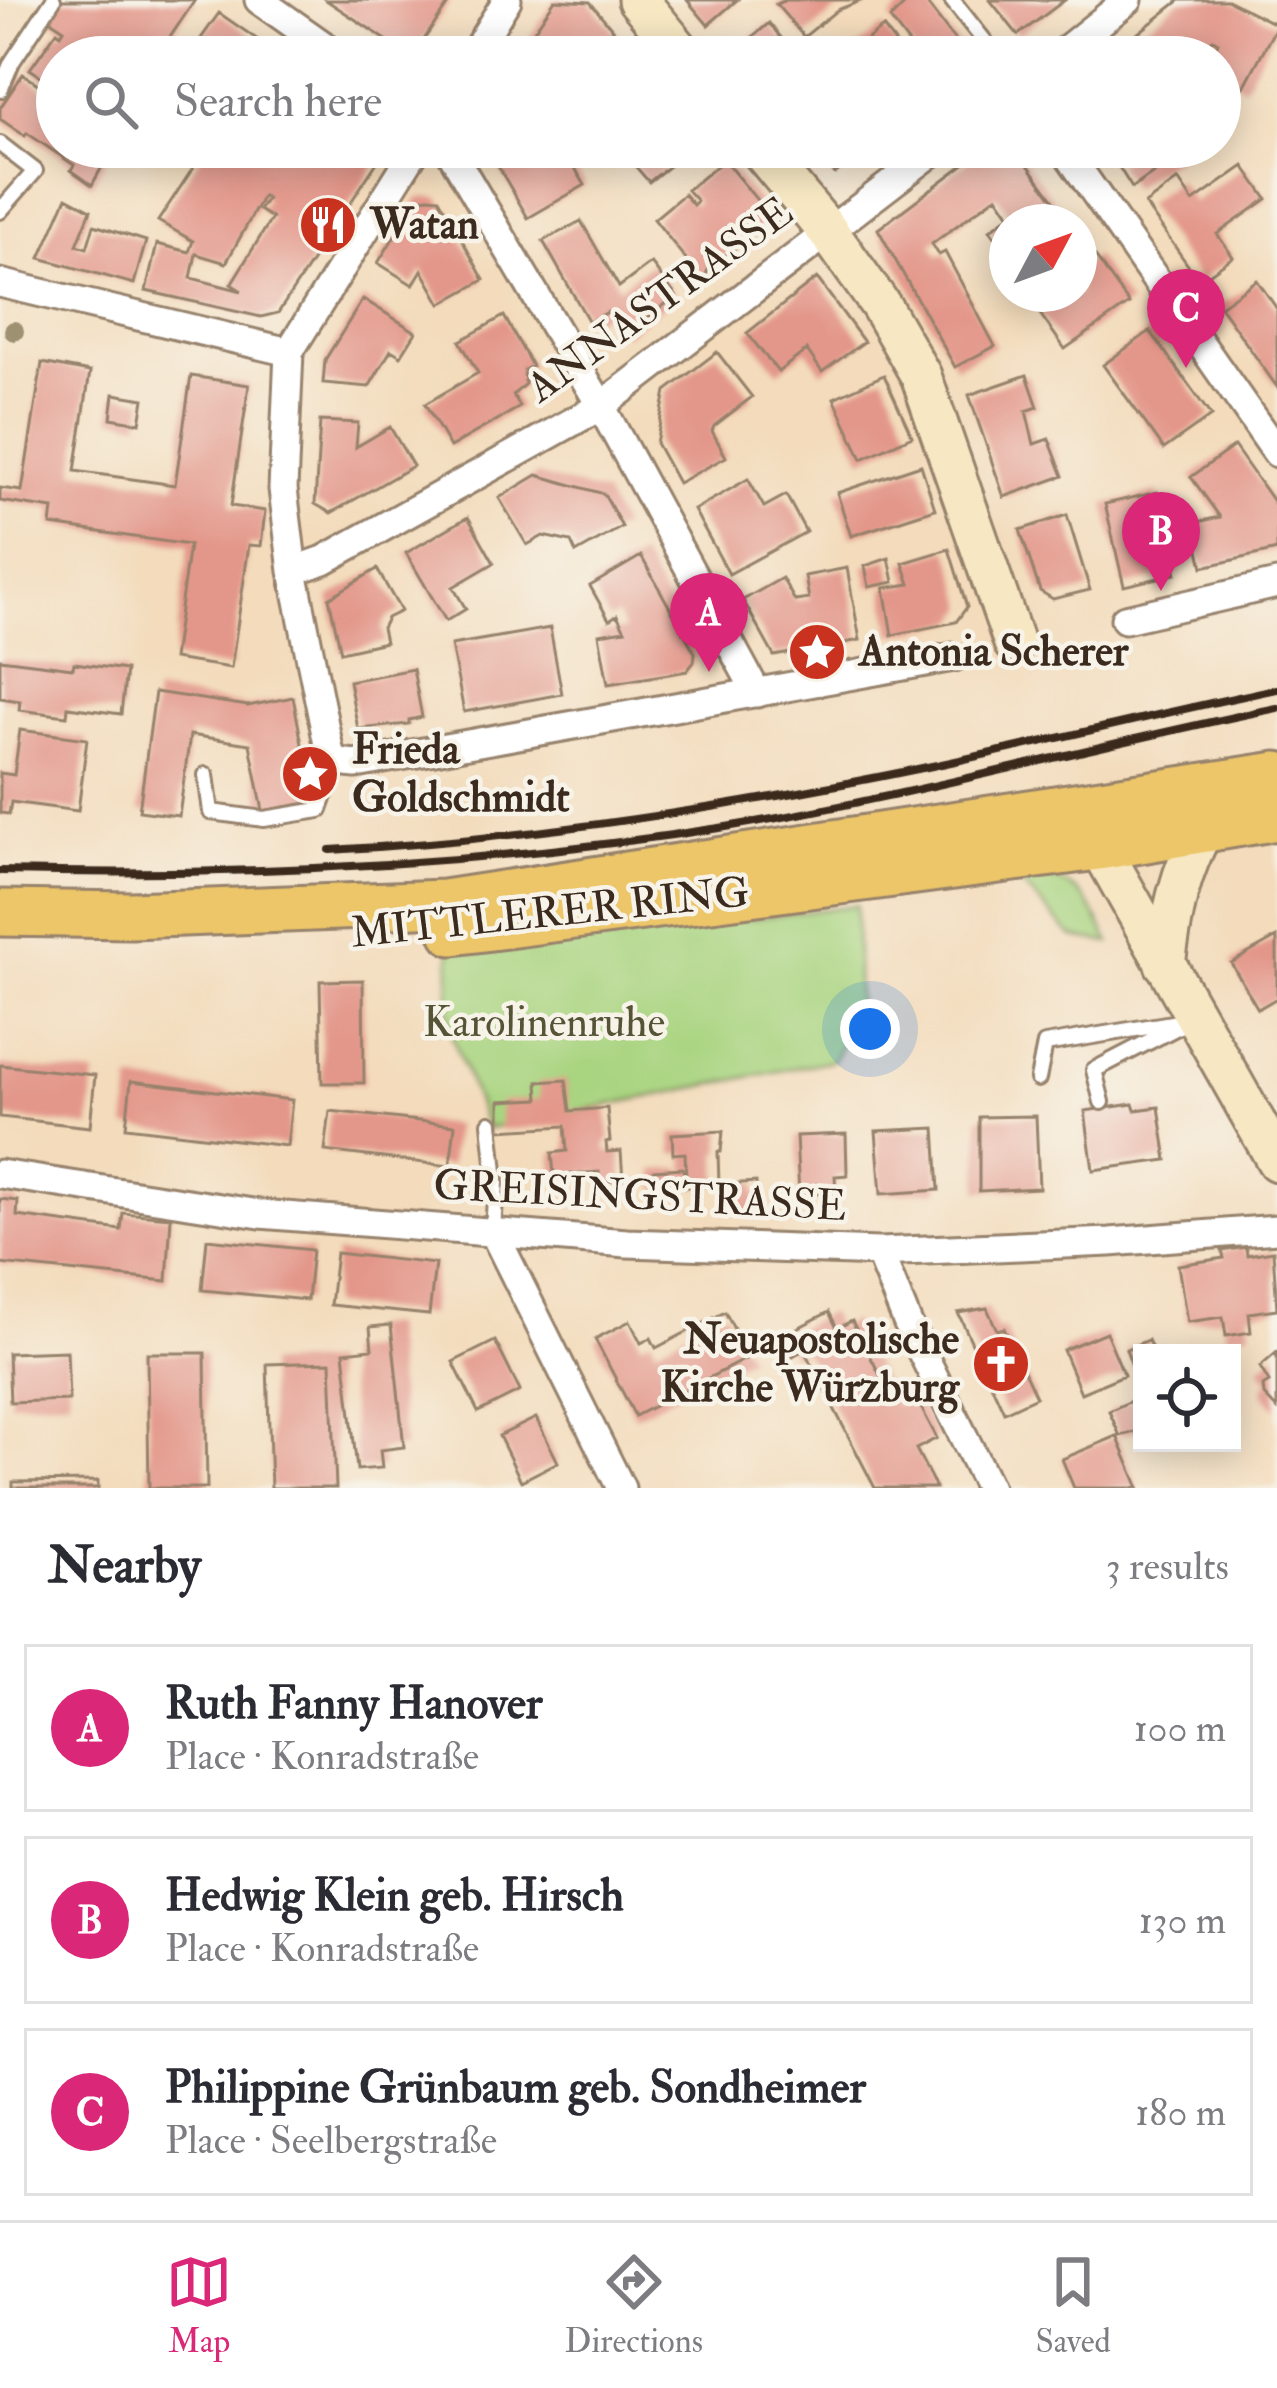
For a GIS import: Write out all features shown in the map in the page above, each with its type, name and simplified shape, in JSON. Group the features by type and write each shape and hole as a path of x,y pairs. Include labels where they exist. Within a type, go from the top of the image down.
{"main road":[{"name":"MITTLERER RING","path":"0,913 131,915 444,903 1277,775"},
{"name":"MITTLERER RING","path":"0,941 128,943 443,933 1098,847 1277,817"}],"street":[{"path":"259,0 310,36"},
{"path":"485,36 507,0"},
{"path":"638,0 668,36"},
{"path":"1084,36 1128,0"},
{"path":"404,168 289,352 283,489 293,571 330,754 337,762 356,764 954,657"},
{"path":"460,168 601,406 757,693"},
{"path":"775,168 881,306 921,376 1014,644"},
{"name":"ANNASTRASSE","path":"293,571 324,560 601,406 911,168"},
{"path":"1078,168 1277,454"},
{"path":"0,283 289,352"},
{"path":"1125,619 1277,584"},
{"path":"1077,803 1277,1161"},
{"path":"1165,964 1174,897 1204,829"},
{"name":"GREISINGSTRASSE","path":"0,1174 260,1214 627,1243 879,1252 1277,1229"},
{"path":"493,1231 621,1488"},
{"path":"879,1252 908,1324 989,1488"}],"lane":[{"path":"0,90 12,62 53,0"},
{"path":"952,0 980,36"},
{"path":"0,144 35,171 0,211"},
{"path":"206,775 211,812 264,819 320,810 337,762"},
{"path":"1038,1078 1045,1044 1195,1019"},
{"path":"1102,1102 1094,1070 1195,1019"},
{"path":"490,1124 496,1182 493,1231"}],"green space":[{"path":"1047,877 1080,894 1110,943 1073,937 1017,879"},
{"name":"Karolinenruhe","path":"856,905 858,1010 834,1060 487,1129 448,1025 451,939 735,921"}],"building":[{"path":"61,0 195,0 171,36 53,36 64,29 49,19"},
{"path":"326,0 451,0 426,36 380,36"},
{"path":"555,0 590,2 618,36 530,36"},
{"path":"687,0 737,0 708,25"},
{"path":"863,0 837,10 805,36 776,4"},
{"path":"909,0 924,0 952,36 903,36 890,19"},
{"path":"990,0 1065,0 1018,35"},
{"path":"1180,0 1227,0 1277,25 1244,87 1241,36 1134,36"},
{"path":"219,13 252,36 203,36"},
{"path":"769,23 780,36 754,36"},
{"path":"23,74 36,83 36,139 0,119 0,108"},
{"path":"1244,166 1267,199 1217,234 1233,257 1199,281 1145,204 1178,180 1193,202"},
{"path":"72,168 101,168 92,185"},
{"path":"193,168 373,168 278,313 261,317 146,291 157,244 189,252 193,241 158,221","holes":["263,196 267,199 259,210 272,218 231,284 242,291 191,278 196,254 226,263"]},
{"path":"499,168 575,168 585,185 528,218"},
{"path":"637,168 667,168 649,182"},
{"path":"714,168 731,168 778,220 774,226 763,226 709,268 703,280 694,281 691,266 654,219 684,194 693,205 697,201 687,190"},
{"path":"959,168 1030,168 1057,204 1002,204 997,196 932,244 939,255 945,252 995,346 955,367 878,229"},
{"path":"1120,168 1161,168 1132,188"},
{"path":"67,197 91,210 77,245 87,248 94,225 146,241 134,284 40,258"},
{"path":"418,198 439,198 484,280 441,304 422,270 413,285 378,263"},
{"path":"581,221 619,287 651,263 676,296 625,335 608,312 589,322 543,241"},
{"path":"1097,259 1129,304 1065,349 1039,312 1097,312"},
{"path":"817,278 864,342 822,372 807,350 778,372 747,333"},
{"path":"1257,280 1277,309 1277,387 1220,306"},
{"path":"363,299 416,332 401,356 391,350 369,387 323,383 325,360"},
{"path":"504,316 532,366 524,370 525,384 513,395 520,407 450,447 425,404 478,373 460,341"},
{"path":"1150,331 1211,416 1164,449 1103,365"},
{"path":"717,352 752,397 714,426 712,431 726,457 678,483 656,443 666,391"},
{"path":"42,363 90,372 75,471 175,485 191,376 249,385 231,506 265,511 261,546 249,545 231,668 173,659 189,545 51,525 53,509 0,501 0,488 22,491"},
{"path":"884,375 912,436 862,459 834,398"},
{"path":"1027,375 1038,407 1026,411 1034,444 1049,439 1063,476 1004,497 969,395"},
{"path":"114,394 144,399 140,423 111,418"},
{"path":"320,421 358,423 356,447 390,427 413,466 331,513 315,504"},
{"path":"1234,446 1277,507 1277,550 1203,567 1193,523 1220,517 1191,477"},
{"path":"921,465 935,509 851,536 837,493"},
{"path":"537,475 604,494 622,527 576,553 571,542 543,536 527,545 499,498"},
{"path":"748,479 764,507 786,495 806,532 729,574 694,510"},
{"path":"1157,492 1176,574 1124,586 1105,504"},
{"path":"1067,515 1090,590 1053,599 1040,591 1020,530"},
{"path":"468,517 494,563 453,587 466,609 446,621 406,553"},
{"path":"949,549 967,607 956,622 892,635 884,588 910,584 903,563"},
{"path":"641,556 695,653 694,662 687,671 608,684 599,634 625,630 617,615 609,620 590,586"},
{"path":"889,558 894,582 869,587 865,566"},
{"path":"847,568 860,640 774,656 743,600 782,578 795,601 809,599 805,576"},
{"path":"377,569 401,611 387,618 382,628 385,642 341,652 329,598"},
{"path":"550,628 562,694 464,712 451,645"},
{"path":"0,659 126,670 121,714 68,707 67,716 19,710 20,701 0,698"},
{"path":"413,669 422,717 409,724 358,729 349,681"},
{"path":"155,692 248,706 293,697 313,802 263,811 250,744 190,735 179,816 139,811"},
{"path":"20,730 87,739 78,811 11,802 9,814 0,813 0,773 14,775"},
{"path":"1277,937 1277,998 1258,1009 1231,963"},
{"path":"363,980 364,1083 322,1083 320,981"},
{"path":"0,1065 95,1075 90,1127 0,1117"},
{"path":"566,1080 570,1111 607,1108 607,1152 621,1151 623,1180 599,1182 599,1172 554,1175 552,1153 567,1151 565,1126 500,1130 500,1101 539,1099 538,1082"},
{"path":"131,1081 292,1100 287,1146 126,1127"},
{"path":"1133,1104 1135,1110 1159,1107 1167,1160 1093,1170 1085,1111"},
{"path":"330,1111 455,1125 450,1166 325,1151"},
{"path":"1036,1116 1039,1188 979,1191 979,1117"},
{"path":"935,1128 939,1190 881,1194 876,1131"},
{"path":"723,1131 719,1185 656,1189 654,1170 682,1168 686,1178 685,1153 673,1154 672,1134"},
{"path":"846,1134 847,1175 835,1176 836,1193 799,1195 796,1136"},
{"path":"756,1182 757,1212 729,1213 728,1184"},
{"path":"0,1199 18,1201 17,1216 121,1230 123,1213 171,1217 167,1281 0,1264"},
{"path":"207,1239 312,1250 307,1300 202,1290"},
{"path":"1246,1247 1247,1255 1273,1251 1277,1309 1249,1313 1251,1332 1226,1336 1223,1317 1187,1322 1178,1265 1224,1258 1222,1251"},
{"path":"336,1253 435,1264 429,1315 330,1305"},
{"name":"Neuapostolische Kirche Würzburg","path":"987,1308 997,1330 1004,1328 1036,1397 1004,1412 958,1313"},
{"path":"725,1312 749,1357 635,1416 595,1339 630,1321 641,1343 651,1338 656,1348"},
{"path":"829,1312 837,1328 852,1321 896,1406 915,1396 937,1438 916,1449 936,1488 875,1488 804,1350 793,1356 782,1336"},
{"path":"391,1325 404,1447 380,1450 382,1468 357,1470 344,1352 372,1349 370,1327"},
{"path":"1106,1332 1124,1375 1081,1393 1063,1350"},
{"path":"495,1341 520,1391 478,1412 453,1362"},
{"path":"67,1351 69,1400 10,1402 8,1353"},
{"path":"1277,1352 1277,1409 1264,1395 1263,1386 1269,1382 1260,1367"},
{"path":"147,1353 205,1353 207,1488 149,1488"},
{"path":"331,1362 336,1488 271,1488 267,1364"},
{"path":"1133,1400 1133,1432 1120,1436 1109,1411"},
{"path":"536,1418 558,1462 521,1481 499,1436"},
{"path":"1117,1436 1139,1488 1074,1488 1062,1459"},
{"path":"98,1481 98,1488 13,1488 13,1482"}],"railway":[{"path":"330,850 483,838 711,807 937,765 1277,689"},
{"path":"0,871 364,866 636,840 864,801 1277,708"}],"place":[{"name":"Watan","path":"328,225"},
{"name":"Philippine Grünbaum geb. Sondheimer","path":"1186,368"},
{"name":"Hedwig Klein geb. Hirsch","path":"1161,591"},
{"name":"Antonia Scherer","path":"817,652"},
{"name":"Ruth Fanny Hanover","path":"709,672"},
{"name":"Frieda Goldschmidt","path":"310,774"},
{"name":"Neuapostolische Kirche Würzburg","path":"1001,1364"}]}
